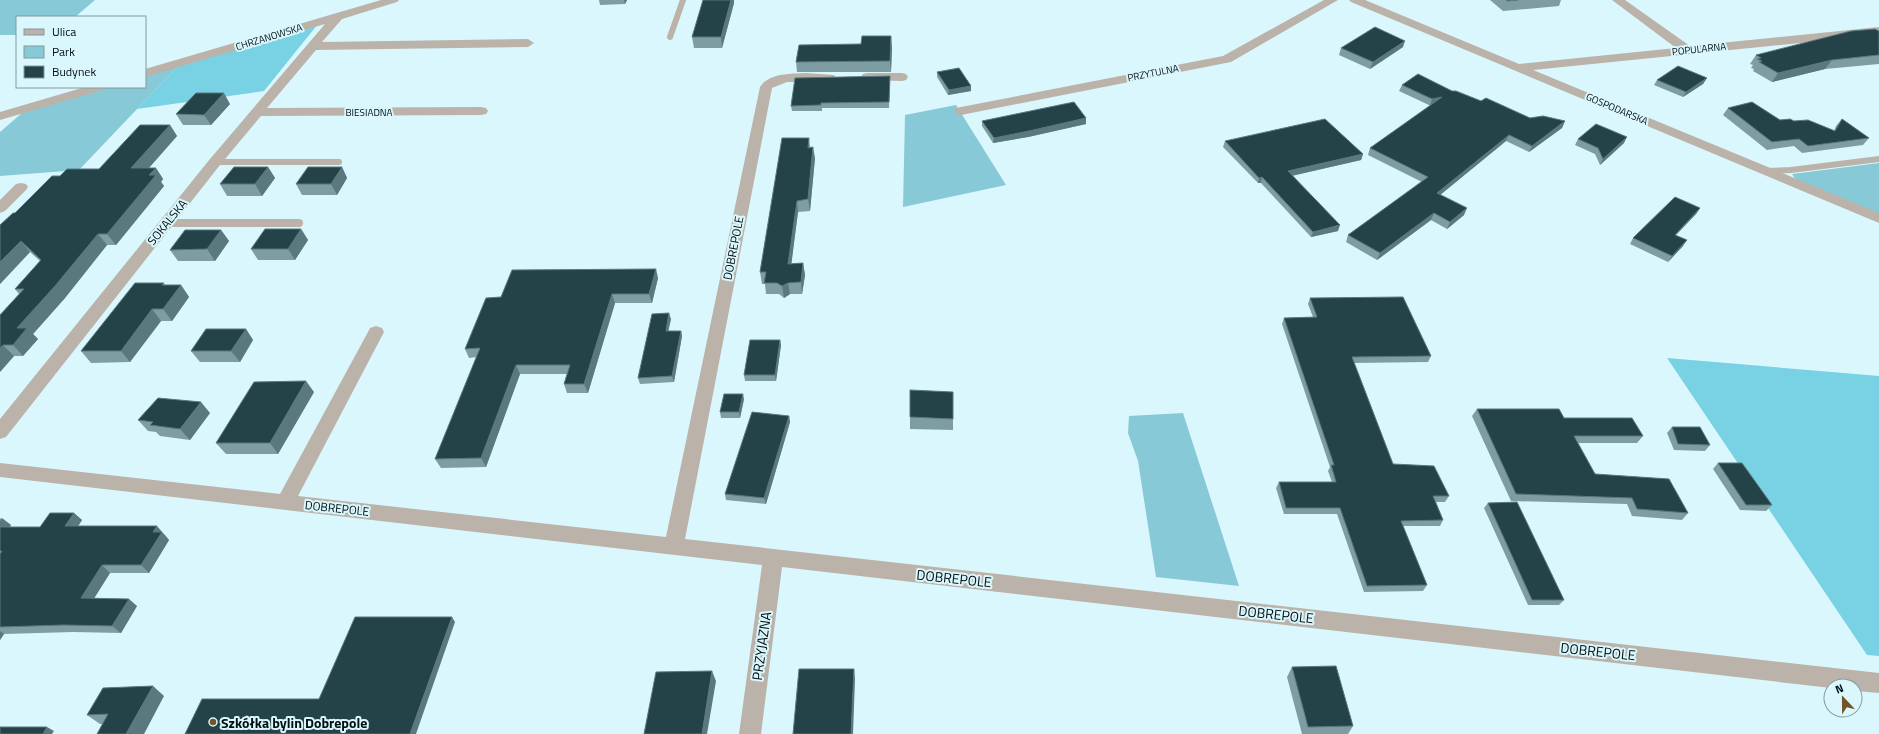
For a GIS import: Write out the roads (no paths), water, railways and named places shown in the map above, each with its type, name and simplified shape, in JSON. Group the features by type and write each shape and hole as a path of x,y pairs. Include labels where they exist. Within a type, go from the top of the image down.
{"street":[{"name":"CHRZANOWSKA","path":"146,73 392,0"},
{"name":"PRZYTULNA","path":"961,111 1227,59 1332,0"},
{"name":"GOSPODARSKA","path":"1355,0 1879,218"},
{"path":"1618,0 1687,50"},
{"name":"SOKALSKA","path":"0,432 215,162 338,16"},
{"name":"POPULARNA","path":"1519,68 1879,31"},
{"path":"313,46 528,43"},
{"name":"DOBREPOLE","path":"674,546 766,87 769,83 780,78 902,77"},
{"path":"0,116 96,88"},
{"name":"BIESIADNA","path":"256,112 481,111"},
{"path":"0,208 22,187"},
{"path":"285,502 376,332"},
{"name":"DOBREPOLE","path":"0,470 1879,683"},
{"name":"PRZYJAZNA","path":"750,734 773,558"}],"lane":[{"path":"670,37 683,0"},
{"path":"1767,171 1791,170 1879,159"},
{"path":"215,162 339,162"},
{"path":"166,223 298,222"}],"place":[{"name":"Szkółka bylin Dobrepole","path":"213,722"}]}
